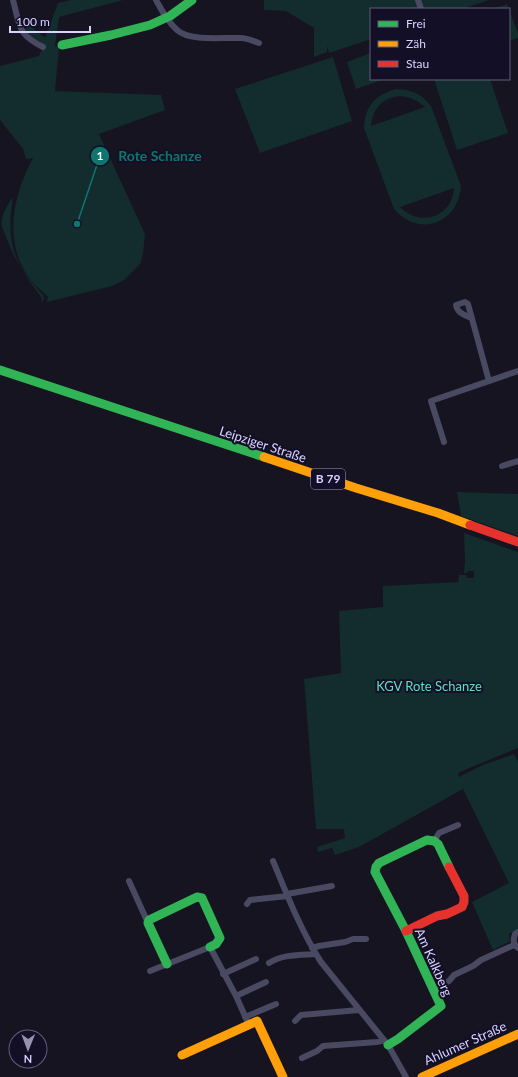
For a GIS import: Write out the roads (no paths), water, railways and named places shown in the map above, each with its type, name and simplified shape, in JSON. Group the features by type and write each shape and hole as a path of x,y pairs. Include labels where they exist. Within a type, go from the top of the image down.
{"street":[{"path":"13,0 22,33 27,38 43,46"},
{"path":"156,0 167,18 177,30 187,35 210,38 243,38 259,43"},
{"path":"62,45 126,32 167,18 192,0"},
{"path":"471,318 489,381"},
{"name":"Leipziger Straße","path":"0,370 341,483 438,513 518,542"},
{"path":"444,442 431,401 518,371"},
{"path":"502,466 518,461"},
{"path":"406,931 437,916 447,914 462,907 464,896 438,844 434,841 439,833 458,825"},
{"name":"Am Kalkberg","path":"386,1043 398,1039 441,1006 406,931 375,872 376,867 379,863 428,840 434,841"},
{"path":"273,861 287,895 314,951 321,962 386,1043 406,1077"},
{"path":"129,881 167,964"},
{"path":"247,904 250,900 287,895 332,886"},
{"path":"148,923 149,920 197,898 202,898 220,938 216,944 210,947 150,971"},
{"path":"433,988 449,981 454,975 473,966 481,960 516,946 513,938 518,932"},
{"path":"269,963 284,956 314,951 319,946 345,942 353,939 366,939"},
{"path":"210,947 236,996 247,1021"},
{"path":"223,974 256,959"},
{"path":"236,996 266,982"},
{"path":"182,1055 276,1004"},
{"path":"295,1021 301,1015 359,1010"},
{"path":"247,1021 257,1021 283,1077"},
{"name":"Ahlumer Straße","path":"422,1077 518,1034"},
{"path":"302,1058 317,1051 322,1046 376,1042 386,1043"}],"place":[{"name":"Rote Schanze","path":"77,224"}],"park label":[{"name":"KGV Rote Schanze","path":"429,686"}]}
